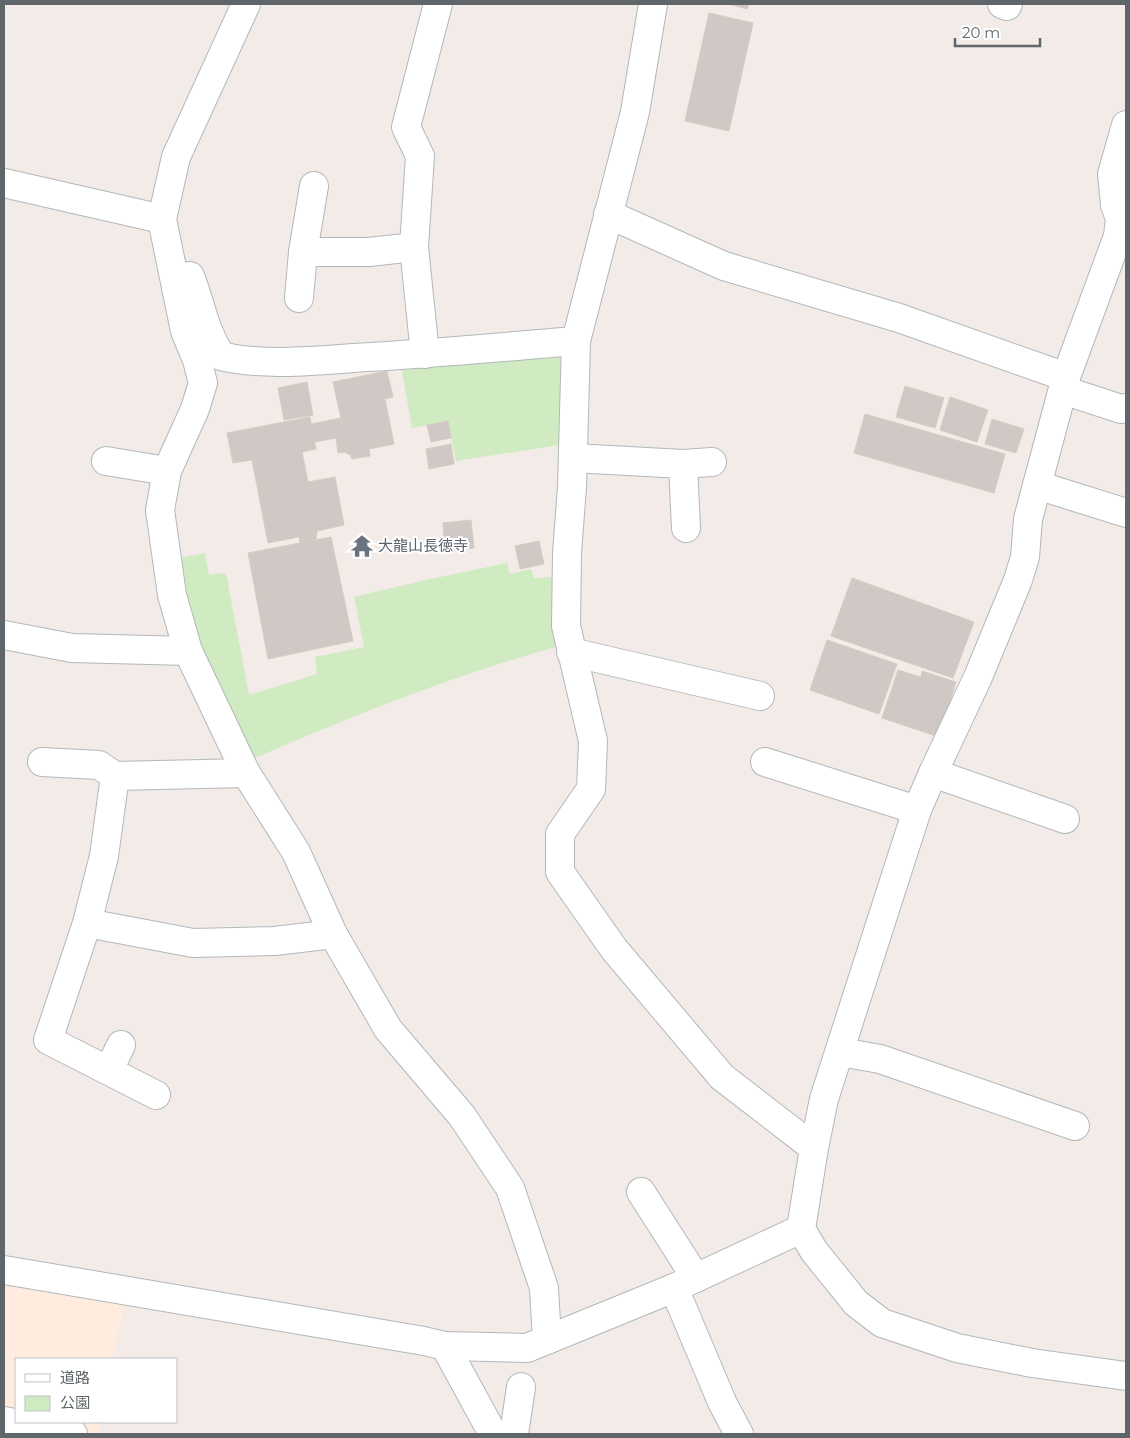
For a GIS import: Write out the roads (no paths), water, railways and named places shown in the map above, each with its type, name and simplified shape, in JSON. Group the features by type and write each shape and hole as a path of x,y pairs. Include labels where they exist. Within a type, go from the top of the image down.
{"street":[{"path":"246,4 176,157 162,219 185,332 197,360 203,383 195,409 167,472 160,510 172,595 188,651 246,773 296,852 333,934 388,1030 462,1116 510,1188 544,1288 547,1340"},
{"path":"425,354 414,247 420,156 406,127 438,4"},
{"path":"653,4 635,112 576,341 573,458 567,553 566,626 593,741 591,789 560,834 560,872 614,949 722,1077 814,1148"},
{"path":"1002,4 1007,6 1008,4"},
{"path":"1126,125 1112,174 1120,219 1118,236 1065,383 1028,519 1025,557 1018,580 978,677 917,810 841,1052 824,1099 801,1229 814,1250 856,1304 882,1322 957,1348 1032,1363 1126,1376"},
{"path":"4,182 162,219"},
{"path":"299,298 303,252 314,186"},
{"path":"608,214 724,266 899,318 1065,383 1121,409 1126,408"},
{"path":"303,252 369,252 414,247"},
{"path":"169,251 185,261 212,343 221,356 238,361 312,361 425,354 576,341"},
{"path":"573,458 683,464 712,462"},
{"path":"106,461 167,472"},
{"path":"683,464 686,528"},
{"path":"1037,485 1126,513"},
{"path":"4,635 72,648 188,651"},
{"path":"571,652 760,696"},
{"path":"42,762 99,765 115,776 246,773"},
{"path":"765,762 917,810"},
{"path":"933,773 1065,819"},
{"path":"115,776 104,856 87,923 48,1040 156,1095"},
{"path":"87,923 193,943 275,941 333,934"},
{"path":"109,1070 121,1045"},
{"path":"841,1052 880,1059 1075,1126"},
{"path":"641,1192 685,1283 722,1402 740,1434"},
{"path":"4,1270 445,1346 527,1348 685,1283 801,1229"},
{"path":"445,1346 493,1434"},
{"path":"514,1434 521,1387"},
{"path":"4,1422 73,1434"}],"place":[{"name":"大龍山長徳寺","path":"362,546"}]}
